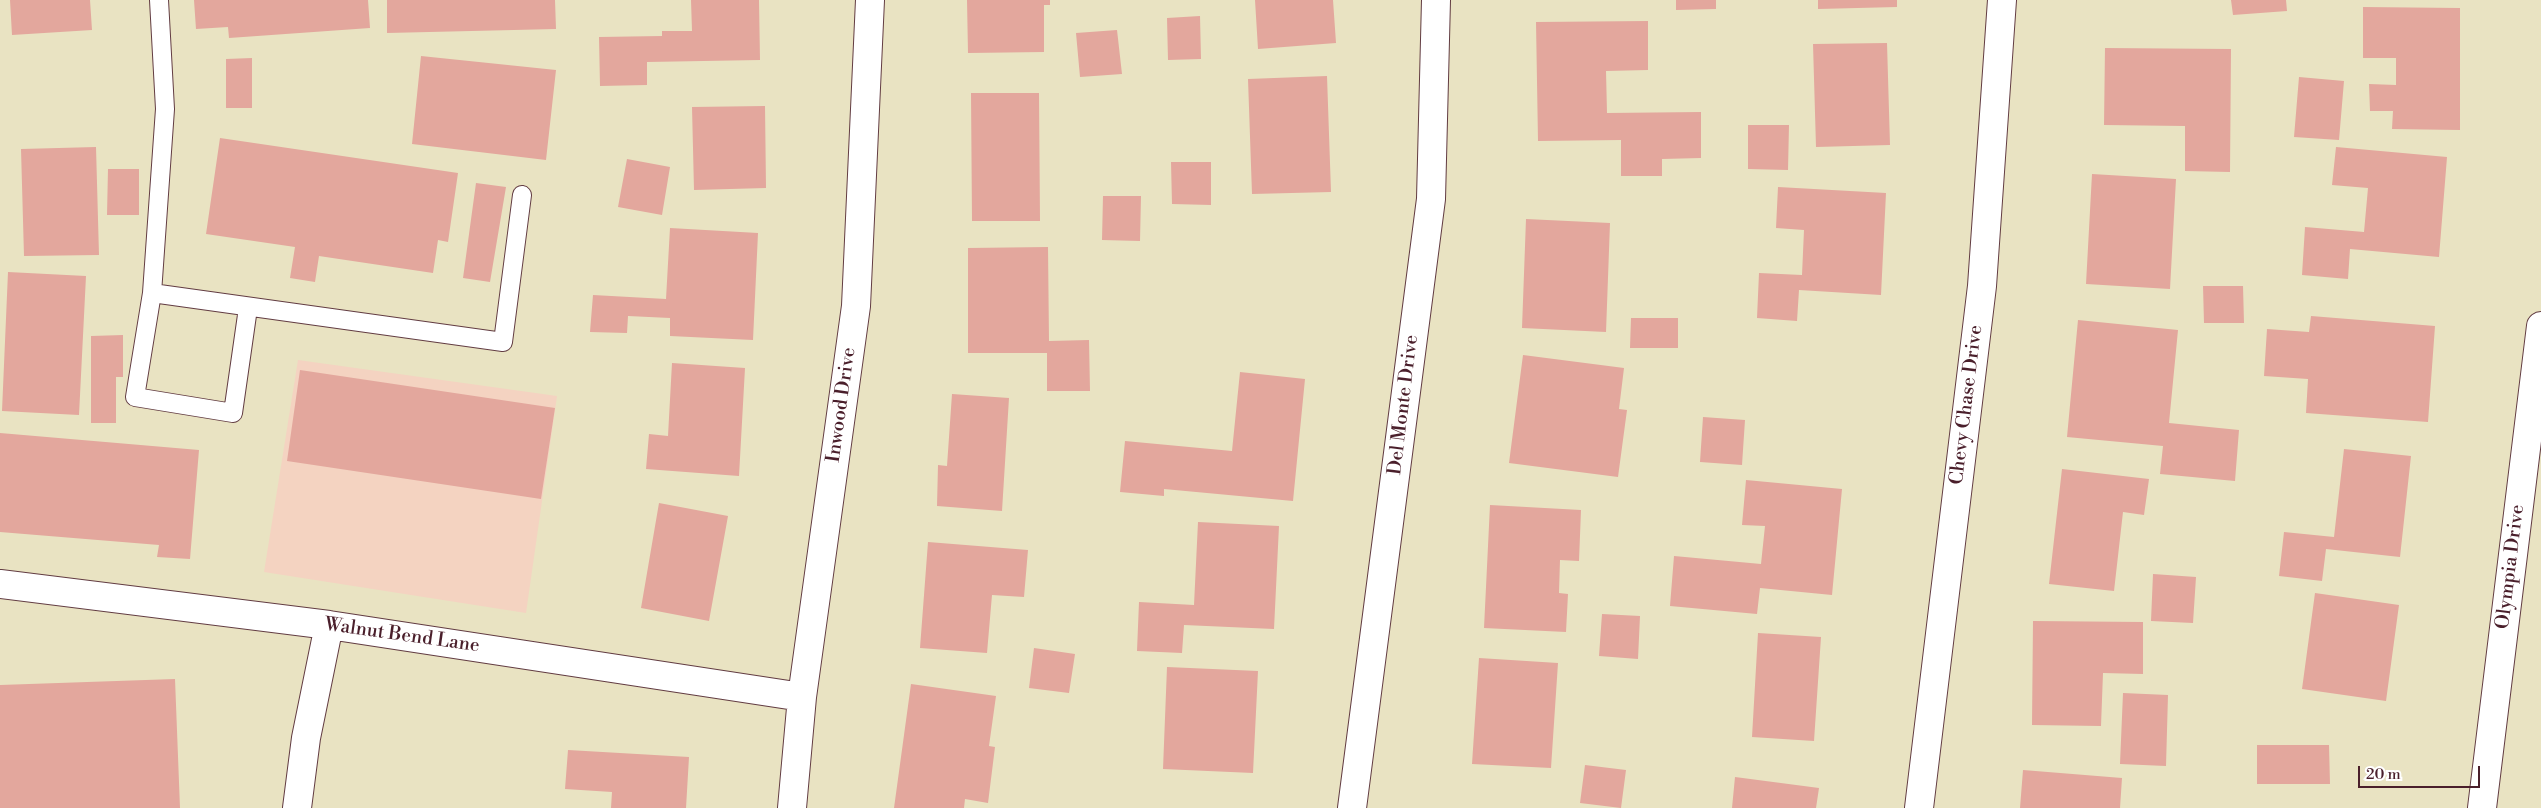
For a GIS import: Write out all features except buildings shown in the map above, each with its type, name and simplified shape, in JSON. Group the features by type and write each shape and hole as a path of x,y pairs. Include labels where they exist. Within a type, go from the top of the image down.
{"street":[{"name":"Inwood Drive","path":"792,808 802,696 856,306 870,0"},
{"name":"Del Monte Drive","path":"1352,808 1431,199 1436,0"},
{"name":"Chevy Chase Drive","path":"1919,808 1982,286 2002,0"},
{"name":"Olympia Drive","path":"2482,808 2541,326"},
{"name":"Walnut Bend Lane","path":"0,584 328,625 802,696"},
{"path":"297,808 306,738 328,625"}],"lane":[{"path":"160,0 166,109 152,293 135,397 233,413 248,308"},
{"path":"152,293 248,308 503,342 522,195"}],"shaded area":[{"path":"298,360 557,396 526,613 264,572"}]}
